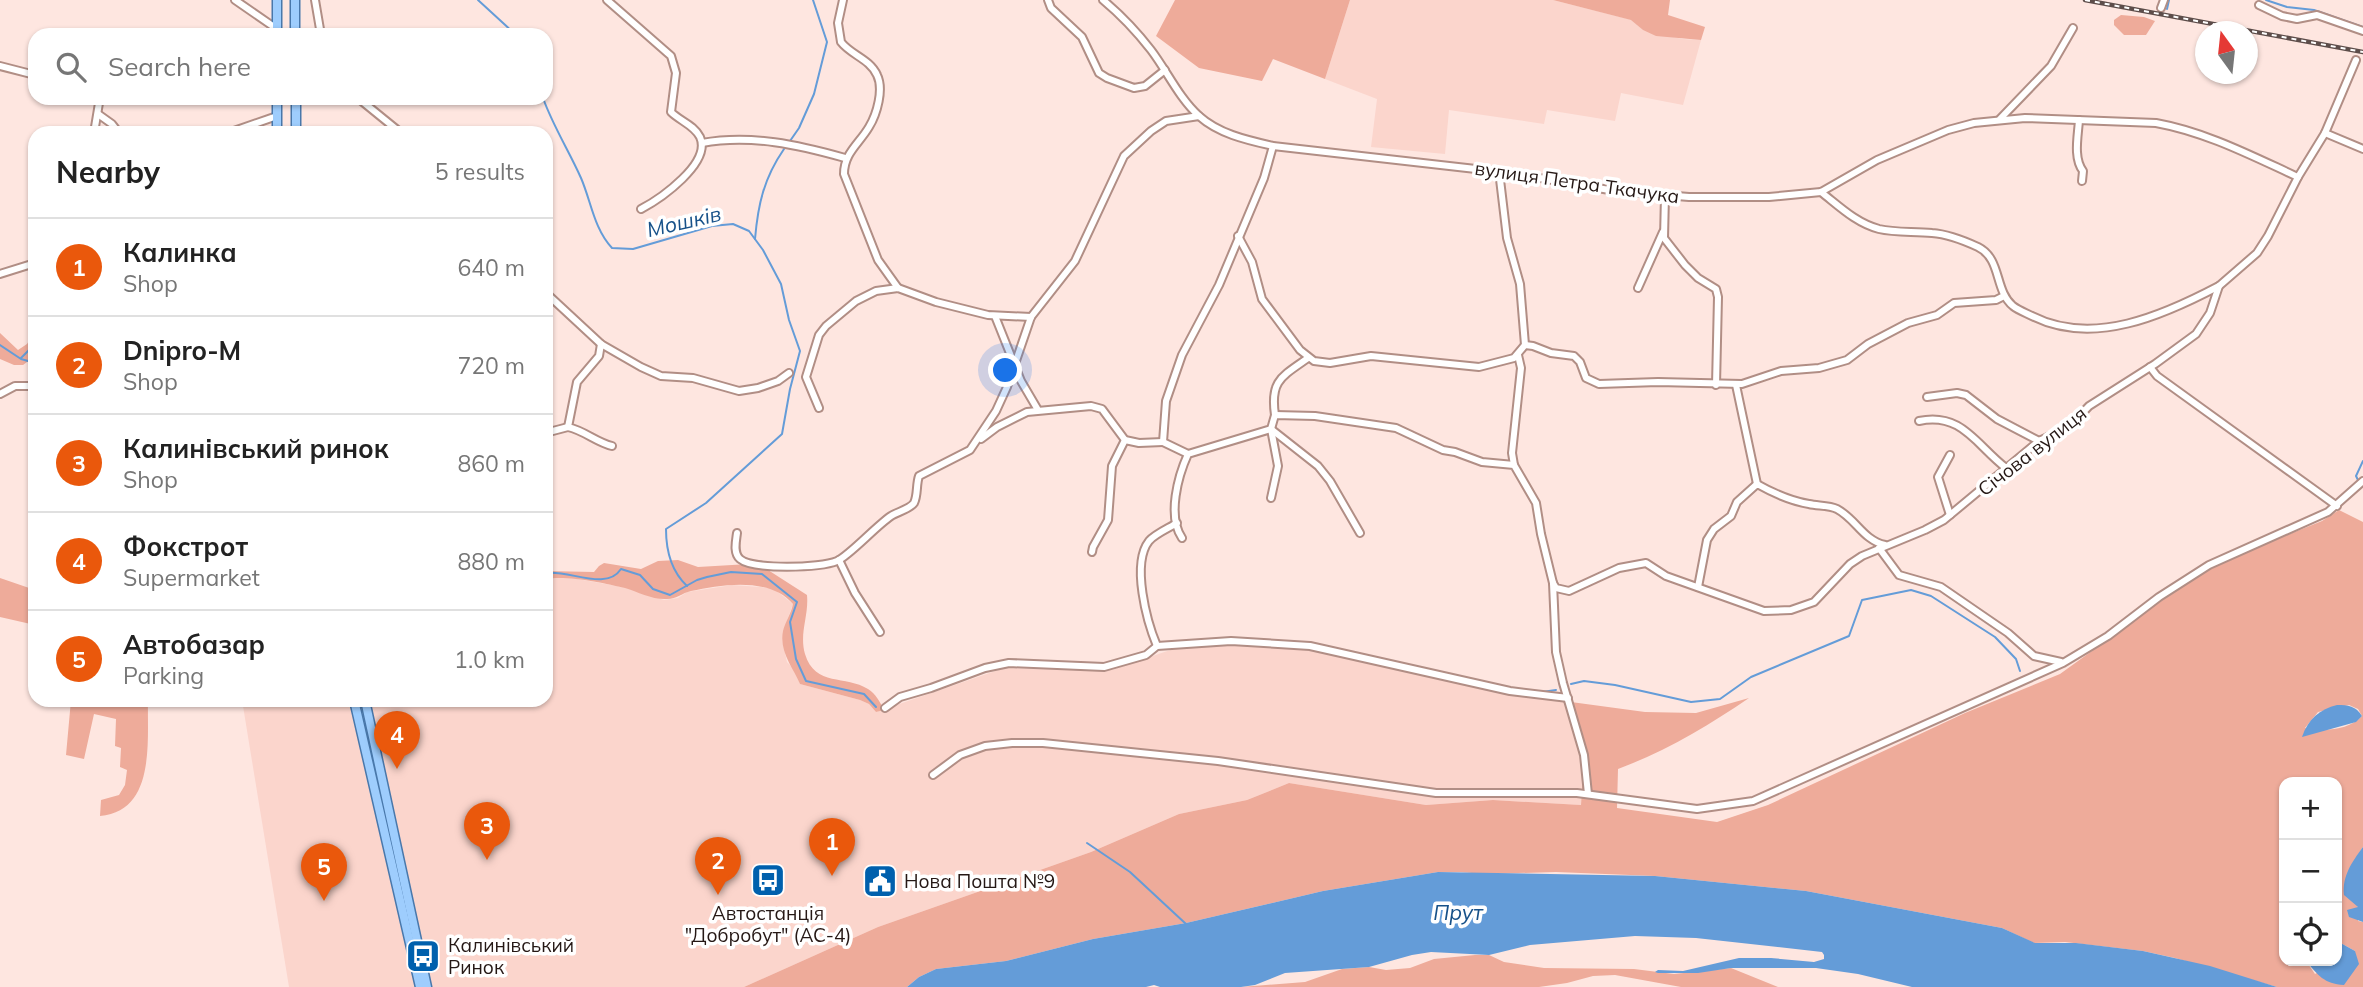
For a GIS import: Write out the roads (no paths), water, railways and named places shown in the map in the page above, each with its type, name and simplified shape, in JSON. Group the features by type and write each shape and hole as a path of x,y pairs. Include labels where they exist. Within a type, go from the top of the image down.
{"main road":[{"path":"277,0 277,28"},
{"path":"295,0 295,28"},
{"path":"276,126 277,105"},
{"path":"296,105 296,126"},
{"path":"276,116 296,115"},
{"path":"356,707 421,976 427,987"},
{"path":"366,707 421,976 420,987"}],"street":[{"path":"235,0 272,28"},
{"path":"316,0 320,28"},
{"path":"607,0 671,56 676,73 671,112 691,126 699,134 702,143 694,166 673,187 641,209"},
{"path":"843,0 838,23 841,42 873,68 880,83 870,126 845,159 844,174 878,260 898,288"},
{"path":"1048,0 1051,8 1082,37 1099,73 1107,78 1134,88 1144,86 1165,70"},
{"name":"вулиця Петра Ткачука","path":"1103,0 1123,17 1199,116 1216,128 1243,139 1273,146 1499,172 1615,191 1769,197 1821,192 1877,160 1974,123 2000,119 2080,120 2170,125 2219,142 2298,177"},
{"path":"2161,8 2164,0"},
{"path":"2259,5 2282,16 2297,19 2307,15 2330,18 2342,25 2363,31"},
{"path":"2000,119 2051,66 2073,28"},
{"name":"Січова вулиця","path":"1553,583 1556,588 1569,591 1619,568 1646,563 1666,576 1764,611 1791,610 1814,602 1850,564 1862,556 1925,530 1950,515 2039,441 2063,430 2089,406 2196,334 2210,313 2220,286 2257,253 2268,236 2298,177 2325,133 2356,60"},
{"path":"0,66 28,73"},
{"path":"95,126 97,105"},
{"path":"367,105 392,126"},
{"path":"98,114 114,126"},
{"path":"248,126 276,116"},
{"path":"976,442 996,411 1031,317 1075,261 1125,156 1151,131 1166,121 1199,116"},
{"path":"2080,120 2077,147 2079,165 2083,171 2082,181"},
{"path":"2325,133 2363,149"},
{"path":"702,143 776,142 845,159"},
{"path":"1163,442 1167,401 1182,355 1219,285 1264,178 1273,146"},
{"path":"1238,236 1252,262 1262,299 1308,358 1330,363 1371,356 1435,361 1468,368 1506,361 1518,355 1525,345 1520,284 1507,238 1499,172"},
{"path":"1821,192 1860,222 1880,229 1936,233 1977,247 1992,260 2004,296 2013,306 2043,322 2068,328 2095,330 2121,325 2181,306 2220,286"},
{"path":"1665,195 1664,238 1698,278 1716,289 1719,306 1716,385"},
{"path":"1638,288 1663,232"},
{"path":"0,274 28,265"},
{"path":"819,408 806,377 819,335 856,301 876,291 898,288 936,302 995,316 1031,317"},
{"path":"2206,293 2212,306"},
{"path":"1525,345 1551,353 1574,356 1580,362 1586,378 1594,383 1735,385 1781,371 1819,368 1847,360 1868,344 1908,323 1937,315 1954,303 1996,300 2004,296"},
{"path":"553,299 601,344 661,376 693,378 739,391 768,385 789,373"},
{"path":"995,316 1014,365 1038,410"},
{"path":"568,428 577,382 599,356 601,344"},
{"path":"1518,355 1521,368 1512,453 1514,465 1536,503 1553,583 1556,652 1584,755 1588,794"},
{"path":"1271,498 1278,466 1271,429 1275,415 1275,387 1308,358"},
{"path":"2150,367 2157,376 2337,506"},
{"path":"1735,385 1757,484 1772,493 1806,504 1835,508 1882,547 1899,575 1941,587 2008,633 2034,656 2063,663"},
{"path":"0,394 15,386 28,386"},
{"path":"1927,397 1957,393 1966,395 1997,419 2039,441"},
{"path":"737,533 735,549 738,556 745,561 777,567 839,561 884,522 911,506 919,476 961,457 976,442 1027,412 1091,406 1102,409 1125,440 1139,443 1163,442 1188,454 1271,429"},
{"path":"1275,415 1315,416 1396,428 1443,450 1482,462 1514,465"},
{"path":"1919,421 1936,418 1952,422 2006,468"},
{"path":"553,431 568,428 581,430 600,443 612,446"},
{"path":"1271,429 1318,467 1330,481 1360,533"},
{"path":"1092,552 1108,520 1112,466 1125,440"},
{"path":"1182,538 1178,531 1175,510 1180,475 1188,454"},
{"path":"1950,455 1938,477 1950,515"},
{"path":"933,775 951,760 972,750 998,744 1043,743 1218,761 1436,793 1588,794 1697,808 1753,801 2063,663 2108,636 2159,597 2210,565 2249,545 2319,517 2337,506 2363,481"},
{"path":"1698,587 1707,540 1714,529 1731,516 1737,502 1757,484"},
{"path":"1157,646 1148,625 1140,564 1149,541 1177,523"},
{"path":"1862,556 1872,540"},
{"path":"839,561 855,593 880,632"},
{"path":"884,708 900,697 985,667 1009,663 1104,667 1146,655 1157,646 1231,641 1310,646 1510,691 1568,698"}],"water":[{"path":"2337,705 2351,707 2362,716 2356,722 2302,737 2315,716"},
{"path":"2363,847 2363,922 2349,917 2347,910 2358,907 2344,895 2344,888 2349,870"},
{"name":"Прут","path":"1438,872 1655,876 1806,891 2002,928 2035,943 2076,943 2143,951 2210,966 2277,987 1912,987 1858,974 1816,968 1731,968 1698,973 1658,973 1655,972 1683,971 1739,958 1814,962 1824,959 1824,955 1822,952 1696,938 1635,936 1530,945 1489,955 1431,952 1369,967 1285,973 1255,985 1241,987 907,987 919,977 936,969 1006,961 1093,939 1186,923 1323,891"},
{"path":"2342,944 2355,951 2359,964 2344,985 2326,981 2311,966 2342,966"}],"waterway":[{"name":"Мошків","path":"478,0 508,28"},
{"path":"790,141 799,128 814,94 827,42 813,0"},
{"path":"2167,9 2169,0"},
{"path":"2266,0 2287,7 2314,10 2363,27"},
{"name":"Мошків","path":"546,105 581,178 597,224 612,248 633,249 712,226 733,224 749,231 763,250 781,284 789,320 800,351 782,434 706,503 666,529 670,560 687,586"},
{"path":"755,239 763,192 771,170 784,149"},
{"path":"0,345 28,361"},
{"path":"21,358 28,351"},
{"path":"2359,482 2356,476 2363,461"},
{"path":"553,573 606,579 621,569 640,575 653,589 670,595 707,577 731,572 762,574 797,602 790,622 796,659 806,681 864,694 876,707"},
{"path":"1571,684 1584,681 1615,685 1691,702 1720,699 1751,677 1849,636 1862,600 1911,590 1931,596 1995,637 2016,659 2020,671"},
{"path":"1542,692 1556,690"},
{"path":"1087,843 1130,872 1186,924"}],"railway":[{"path":"2085,0 2363,52"}],"place":[{"name":"Фокстрот","path":"397,769"},
{"name":"Калинівський ринок","path":"487,860"},
{"name":"Калинка","path":"832,876"},
{"name":"Автостанція \"Добробут\" (АС-4)","path":"768,880"},
{"name":"Нова Пошта №9","path":"880,881"},
{"name":"Dnipro-M","path":"718,895"},
{"name":"Автобазар","path":"324,901"},
{"name":"Калинівський Ринок","path":"423,956"}]}
